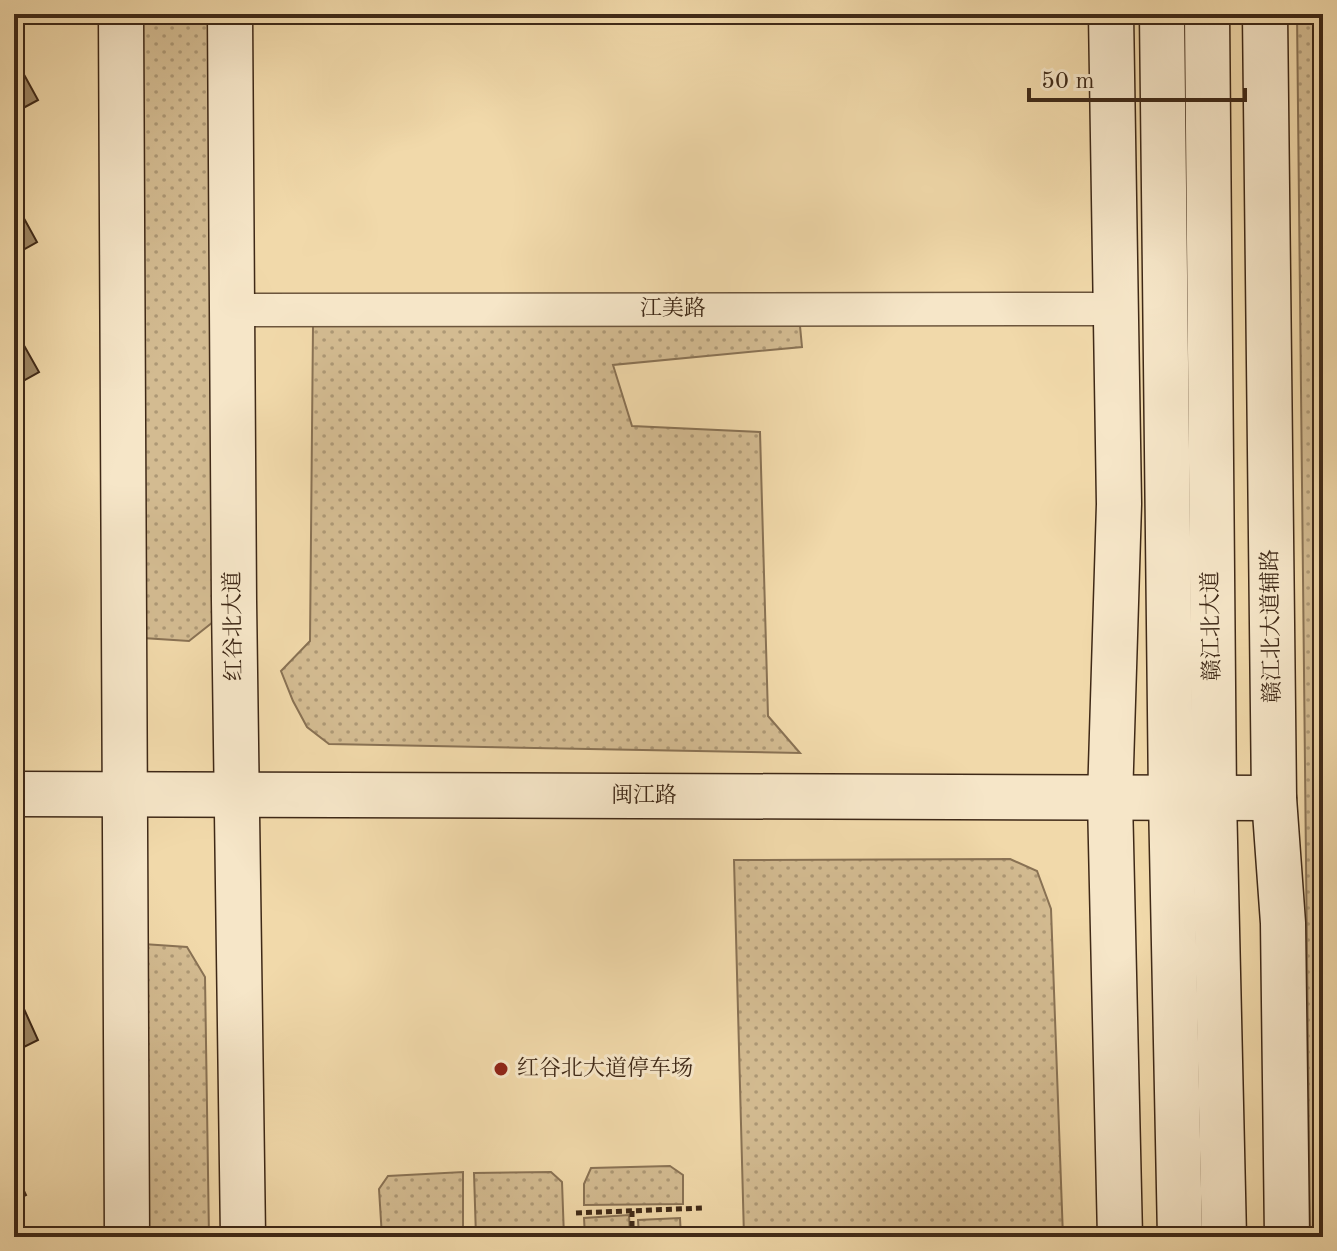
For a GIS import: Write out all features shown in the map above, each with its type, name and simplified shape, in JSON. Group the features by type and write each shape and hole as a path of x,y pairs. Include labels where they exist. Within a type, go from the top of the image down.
{"main road":[{"path":"121,14 127,1237"},
{"name":"红谷北大道","path":"230,14 243,1237"},
{"path":"1111,14 1119,504 1110,799 1120,1237"},
{"name":"赣江北大道","path":"1162,14 1171,798 1180,1237"},
{"name":"赣江北大道","path":"1207,14 1214,798 1224,1237"},
{"name":"赣江北大道辅路","path":"1265,14 1274,798 1283,923 1287,1237"},
{"name":"闽江路","path":"14,794 1274,798"}],"street":[{"name":"江美路","path":"232,310 1115,309"}],"path":[{"path":"576,1213 703,1208"},
{"path":"632,1211 632,1237"}],"shaded area":[{"path":"140,14 210,14 213,622 189,641 143,638"},
{"path":"1297,14 1323,14 1323,1237 1310,1237"},
{"path":"313,326 800,326 802,347 613,365 632,426 760,432 768,716 800,753 329,744 307,727 281,671 310,641"},
{"path":"1010,859 1037,871 1051,909 1063,1237 744,1237 734,860"},
{"path":"143,944 187,947 205,977 209,1237 138,1237"},
{"path":"670,1166 683,1175 683,1204 584,1205 584,1184 591,1168"},
{"path":"463,1172 463,1237 382,1237 379,1189 388,1176"},
{"path":"551,1172 562,1182 564,1237 476,1237 474,1173"},
{"path":"629,1215 630,1237 585,1237 584,1218"},
{"path":"680,1218 681,1237 639,1237 638,1220"}],"building":[{"path":"14,61 38,100 14,113"},
{"path":"14,203 37,242 14,255"},
{"path":"17,333 39,372 14,386 14,334"},
{"path":"19,998 38,1040 14,1052 14,1000"},
{"path":"14,1170 26,1195 14,1201"}],"place":[{"name":"红谷北大道停车场","path":"501,1069"}]}
